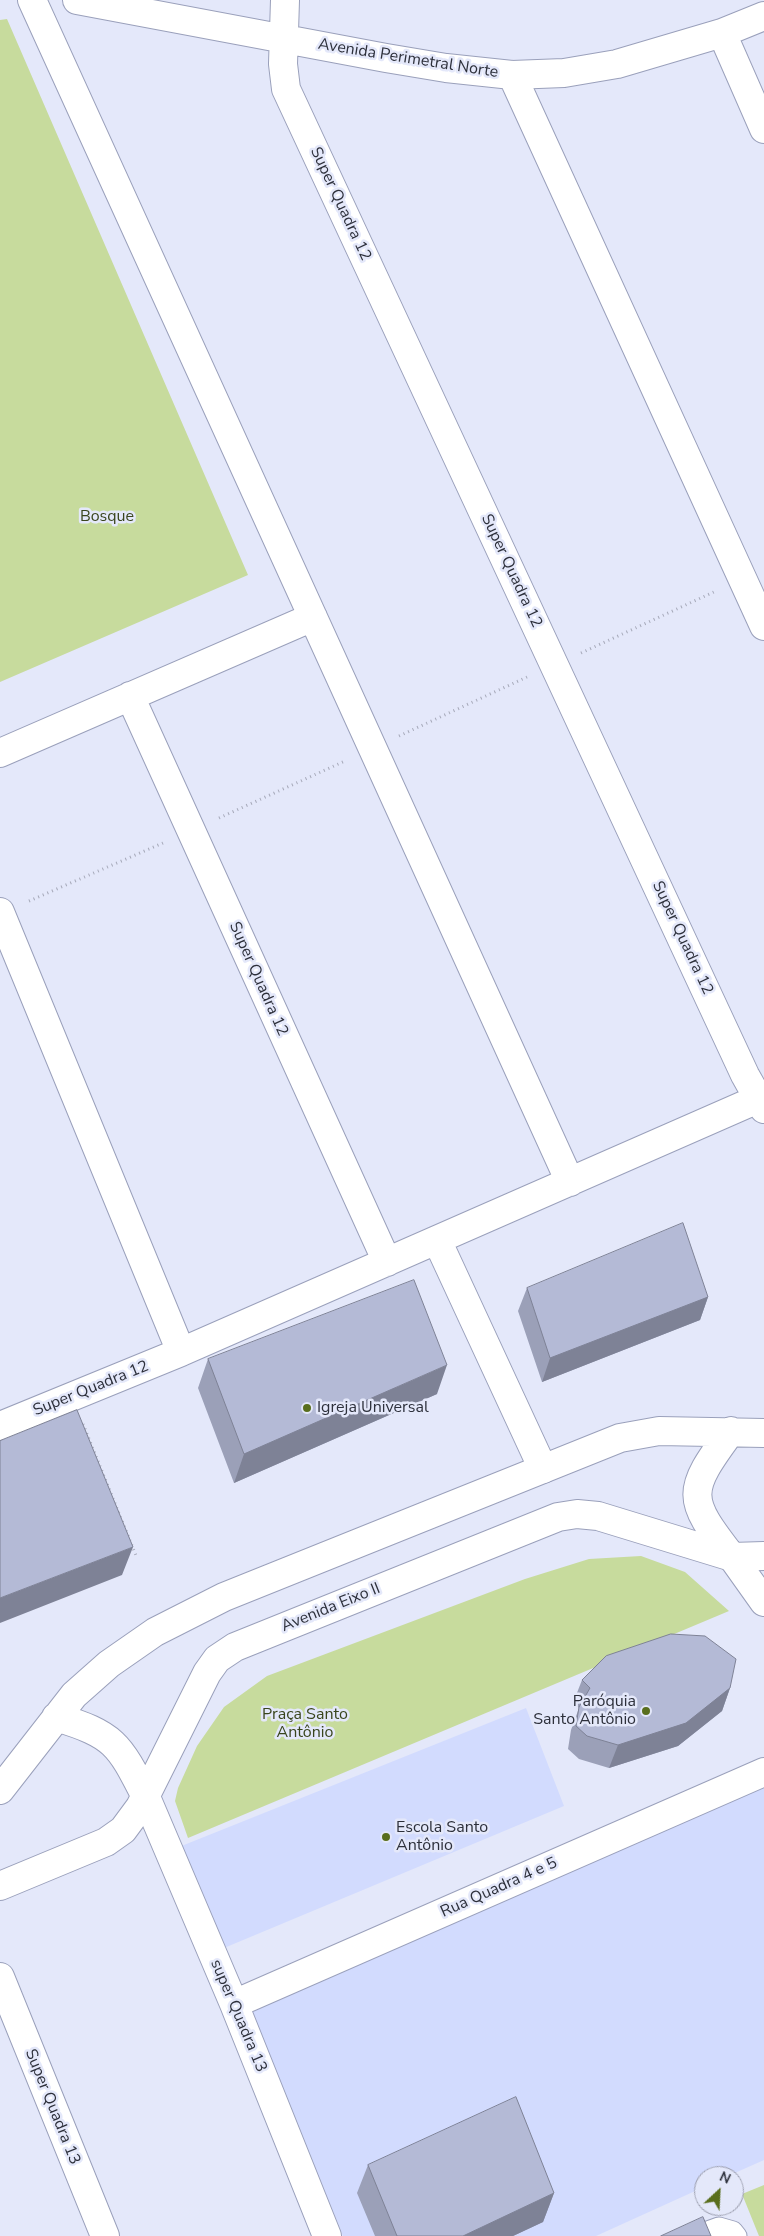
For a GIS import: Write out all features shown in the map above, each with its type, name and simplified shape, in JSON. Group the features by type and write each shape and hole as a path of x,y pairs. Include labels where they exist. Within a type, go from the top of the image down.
{"street":[{"path":"32,0 570,1182"},
{"name":"Avenida Perimetral Norte","path":"76,0 446,68 512,75 564,73 618,64 722,33 764,16"},
{"name":"Super Quadra 12","path":"0,1426 181,1352 570,1182 761,1104 745,1075 286,89 283,64 285,0"},
{"path":"722,33 764,129"},
{"path":"512,75 764,626"},
{"path":"0,753 313,617"},
{"name":"Super Quadra 12","path":"130,696 387,1262"},
{"path":"0,912 181,1352"},
{"path":"437,1240 543,1468"},
{"path":"0,1790 74,1695 109,1664 155,1632 224,1597 620,1438 638,1433 659,1431 764,1433"},
{"path":"731,1431 704,1471 696,1496 705,1522 764,1602"},
{"name":"Avenida Eixo II","path":"0,1886 106,1842 123,1830 146,1797 207,1673 217,1659 235,1647 558,1518 577,1514 598,1516 732,1557 764,1556"},
{"name":"super Quadra 13","path":"56,1717 94,1730 108,1738 124,1757 146,1797 234,2004 327,2236"},
{"name":"Rua Quadra 4 e 5","path":"234,2004 764,1772"},
{"name":"Super Quadra 13","path":"0,1977 105,2236"}],"lane":[{"path":"694,2236 719,2227 733,2231 737,2236"}],"path":[{"path":"72,1397 137,1558"}],"shaded area":[{"path":"526,1708 564,1806 224,1948 179,1847"},
{"path":"764,1782 764,2160 744,2169 744,2166 694,2166 694,2192 596,2236 343,2236 250,2009"}],"green space":[{"name":"Bosque","path":"7,19 248,575 0,682 0,20"},
{"name":"Praça Santo Antônio","path":"641,1556 685,1572 729,1611 188,1838 175,1801 178,1788 197,1746 224,1707 267,1676 525,1579 589,1559"},
{"path":"764,2185 764,2236 759,2236 744,2199 744,2193"}],"building":[{"path":"683,1223 708,1297 550,1358 527,1288"},
{"path":"414,1280 447,1365 244,1454 208,1359"},
{"path":"77,1410 133,1547 0,1598 0,1441"},
{"path":"671,1634 705,1636 736,1659 730,1688 686,1723 618,1745 587,1736 576,1726 579,1707 590,1688 582,1680 606,1656"},
{"path":"516,2097 554,2193 463,2236 397,2236 368,2165"},
{"path":"703,2217 711,2236 661,2236"}],"place":[{"name":"Igreja Universal","path":"307,1408"},
{"name":"Paróquia Santo Antônio","path":"646,1711"},
{"name":"Escola Santo Antônio","path":"386,1837"}]}
